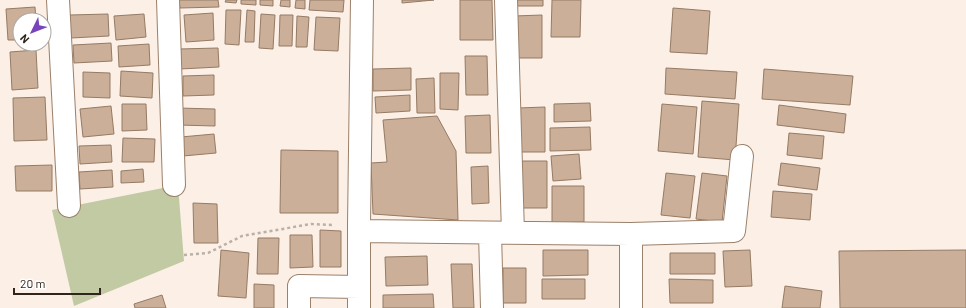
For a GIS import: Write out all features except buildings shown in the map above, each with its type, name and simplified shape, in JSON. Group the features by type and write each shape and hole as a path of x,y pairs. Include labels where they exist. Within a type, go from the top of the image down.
{"street":[{"path":"58,0 69,206"},
{"path":"168,0 174,185"},
{"path":"299,308 299,286 359,298 362,0"},
{"path":"506,0 513,233"},
{"path":"359,228 490,233 631,234 734,231 742,156"},
{"path":"490,233 492,308"},
{"path":"631,234 631,308"}],"path":[{"path":"184,255 208,253 242,236 311,224 359,228"}],"green space":[{"path":"178,185 184,261 74,306 52,210"}]}
